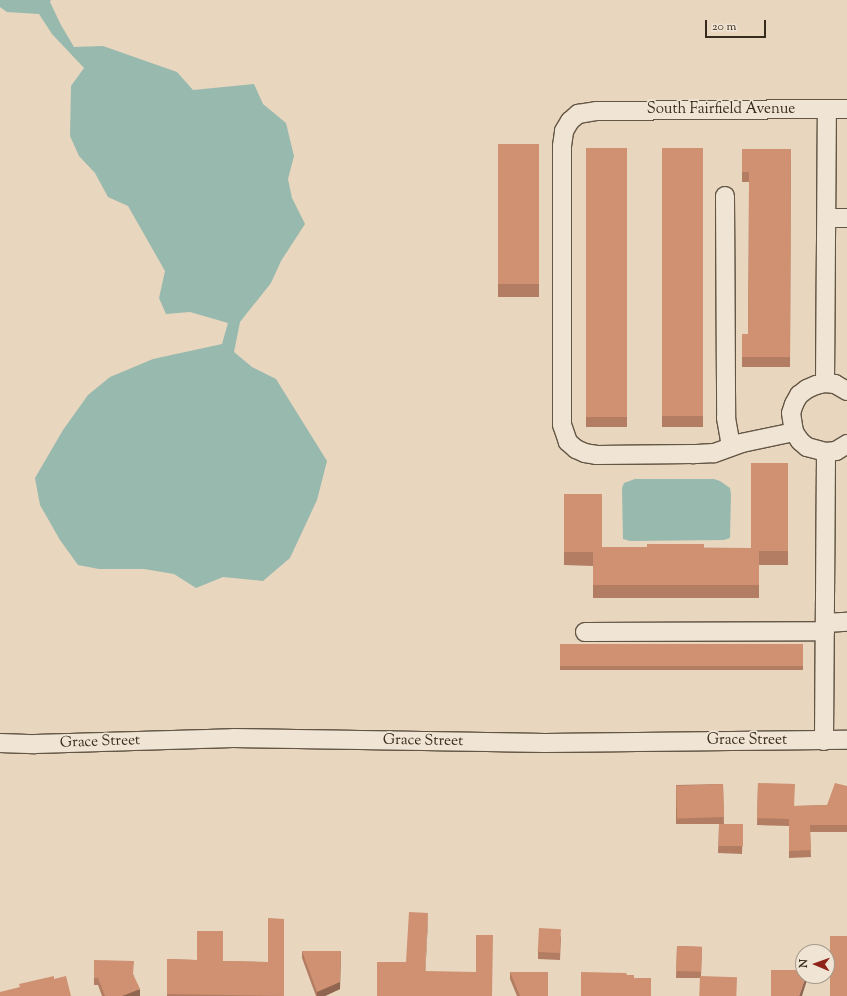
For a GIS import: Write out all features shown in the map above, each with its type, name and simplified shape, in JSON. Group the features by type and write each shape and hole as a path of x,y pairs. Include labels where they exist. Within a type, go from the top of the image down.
{"street":[{"path":"825,383 827,109"},
{"name":"South Fairfield Avenue","path":"794,432 742,443 714,453 692,454 597,455 585,453 576,449 568,442 562,425 562,146 564,132 570,121 578,114 596,111 847,109"},
{"path":"725,196 726,418 731,447"},
{"path":"826,218 847,218"},
{"path":"847,391 835,384 825,383 807,389 794,404 791,413 794,432 800,441 807,447 826,452 836,451 847,444"},
{"path":"824,741 826,452"},
{"path":"585,632 825,627 847,622"},
{"name":"Grace Street","path":"0,743 34,744 232,738 545,742 847,740"}],"water":[{"path":"0,0 51,0 50,2 61,25 74,47 103,46 177,72 193,90 254,84 263,104 286,123 294,156 288,179 292,198 305,224 281,261 271,283 240,322 234,352 252,367 276,379 327,461 317,500 290,558 263,581 223,577 196,588 174,574 144,569 99,569 78,565 60,540 40,505 35,478 63,430 88,395 110,377 153,359 222,344 228,323 190,312 166,314 159,298 165,271 128,206 108,197 95,173 79,156 70,136 71,86 84,68 52,34 39,14 7,12 0,7"},
{"path":"635,479 714,479 720,481 730,488 730,538 724,540 630,541 623,539 622,488 624,483"}],"building":[{"path":"498,144 539,144 539,284 498,284"},
{"path":"586,148 627,148 627,417 586,417"},
{"path":"662,148 703,148 703,416 662,416"},
{"path":"742,149 791,149 790,357 742,357 742,334 748,334 749,172 742,172"},
{"path":"751,463 788,463 788,551 759,551 759,585 593,585 593,552 564,552 564,494 602,494 602,547 647,547 647,544 704,544 704,548 751,548"},
{"path":"560,644 803,644 803,666 560,666"},
{"path":"758,783 795,784 794,806 827,805 835,783 847,786 847,825 810,825 811,850 789,851 789,819 757,818"},
{"path":"723,784 724,817 677,819 676,786"},
{"path":"719,824 743,824 743,846 719,846"},
{"path":"409,912 428,913 425,971 476,972 476,935 493,935 492,996 377,996 377,962 406,962"},
{"path":"268,918 284,919 284,996 167,994 167,959 197,960 197,931 223,931 223,961 268,962"},
{"path":"539,928 561,929 560,953 538,952"},
{"path":"830,936 847,936 847,996 830,996 830,984 835,984 835,944 830,944"},
{"path":"677,946 702,947 701,972 676,971"},
{"path":"302,951 341,951 340,982 317,992"},
{"path":"94,960 134,961 133,974 140,989 122,996 105,996 98,978 94,978"},
{"path":"771,970 795,970 795,984 803,984 799,996 771,996"},
{"path":"510,972 548,972 548,996 520,996"},
{"path":"581,972 626,973 627,975 634,975 634,978 651,978 651,996 581,996"},
{"path":"54,976 54,979 66,976 71,996 0,996 0,992 20,987 19,984"},
{"path":"700,976 737,977 736,996 699,996"}]}
